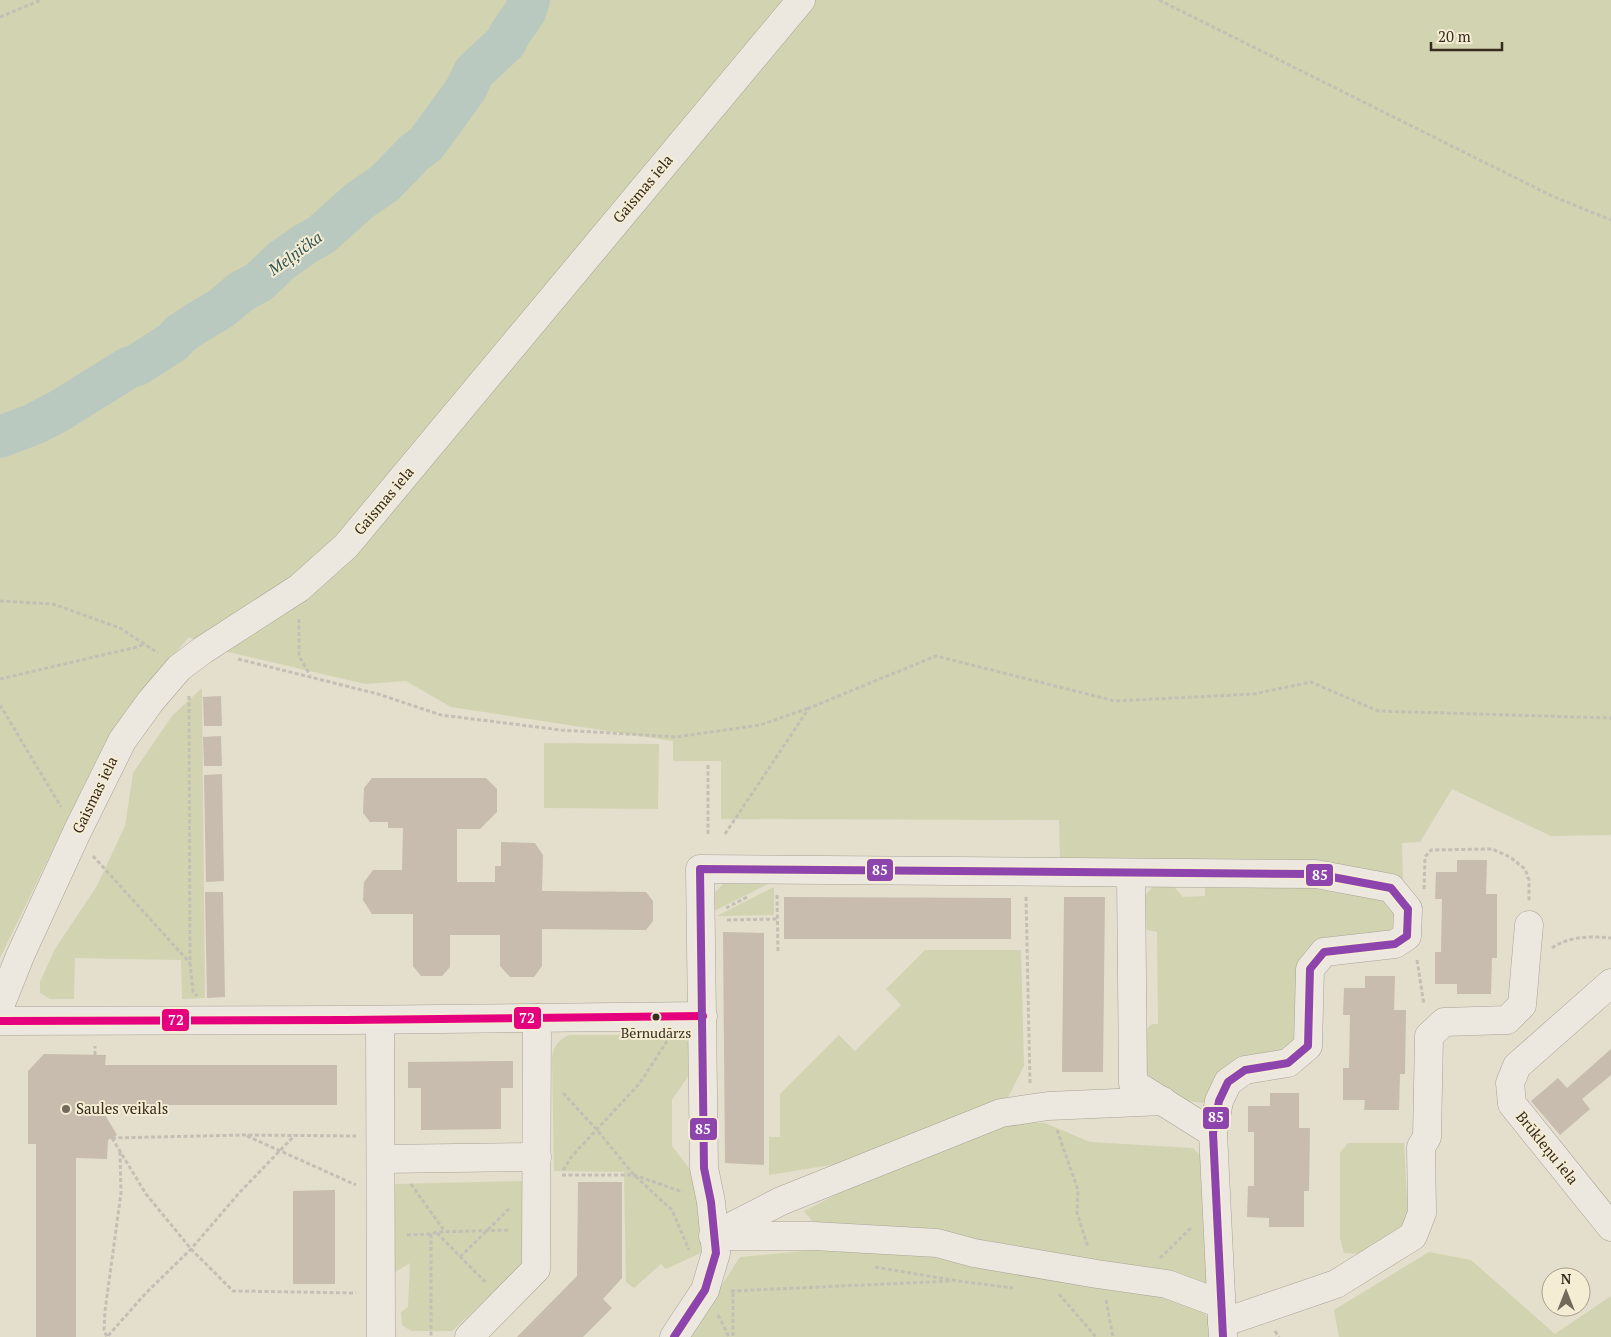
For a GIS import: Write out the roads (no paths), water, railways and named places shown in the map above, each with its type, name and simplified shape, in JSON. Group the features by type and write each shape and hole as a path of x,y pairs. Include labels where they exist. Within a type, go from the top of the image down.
{"street":[{"name":"Gaismas iela","path":"0,1006 20,956 72,841 122,741 150,702 179,668 299,588 346,546 801,0"},
{"path":"674,1337 705,1290 706,1248 711,1202 704,1168 693,1016 701,920 700,869 1316,874 1391,888 1408,908 1407,936 1395,944 1324,952 1310,969 1308,1046 1288,1063 1245,1070 1228,1082 1219,1101 1213,1133 1222,1321"},
{"path":"1131,873 1133,1082 1213,1133"},
{"path":"1222,1321 1336,1284 1413,1236 1422,1213 1421,1147 1427,1137 1429,1036 1444,1022 1507,1020 1522,1005 1528,925"},
{"name":"Brūkleņu iela","path":"1611,982 1517,1066 1510,1083 1512,1104 1611,1227"},
{"path":"0,1021 380,1020 693,1016"},
{"path":"469,1337 536,1269 537,1018"},
{"path":"380,1020 385,1152 381,1196 382,1337"},
{"path":"706,1248 781,1201 1000,1113 1039,1108 1162,1101"},
{"path":"385,1152 537,1169"},
{"path":"706,1248 814,1236 937,1243 974,1253 1167,1284 1222,1321"}],"waterway":[{"name":"Meļņička","path":"0,437 34,424 59,411 173,342 180,334 220,309 242,291 259,282 281,261 321,235 359,201 385,183 414,153 426,144 466,89 474,72 506,42 525,12 529,0"}],"place":[{"name":"Bērnudārzs","path":"656,1017"},
{"name":"Saules veikals","path":"66,1109"}]}
